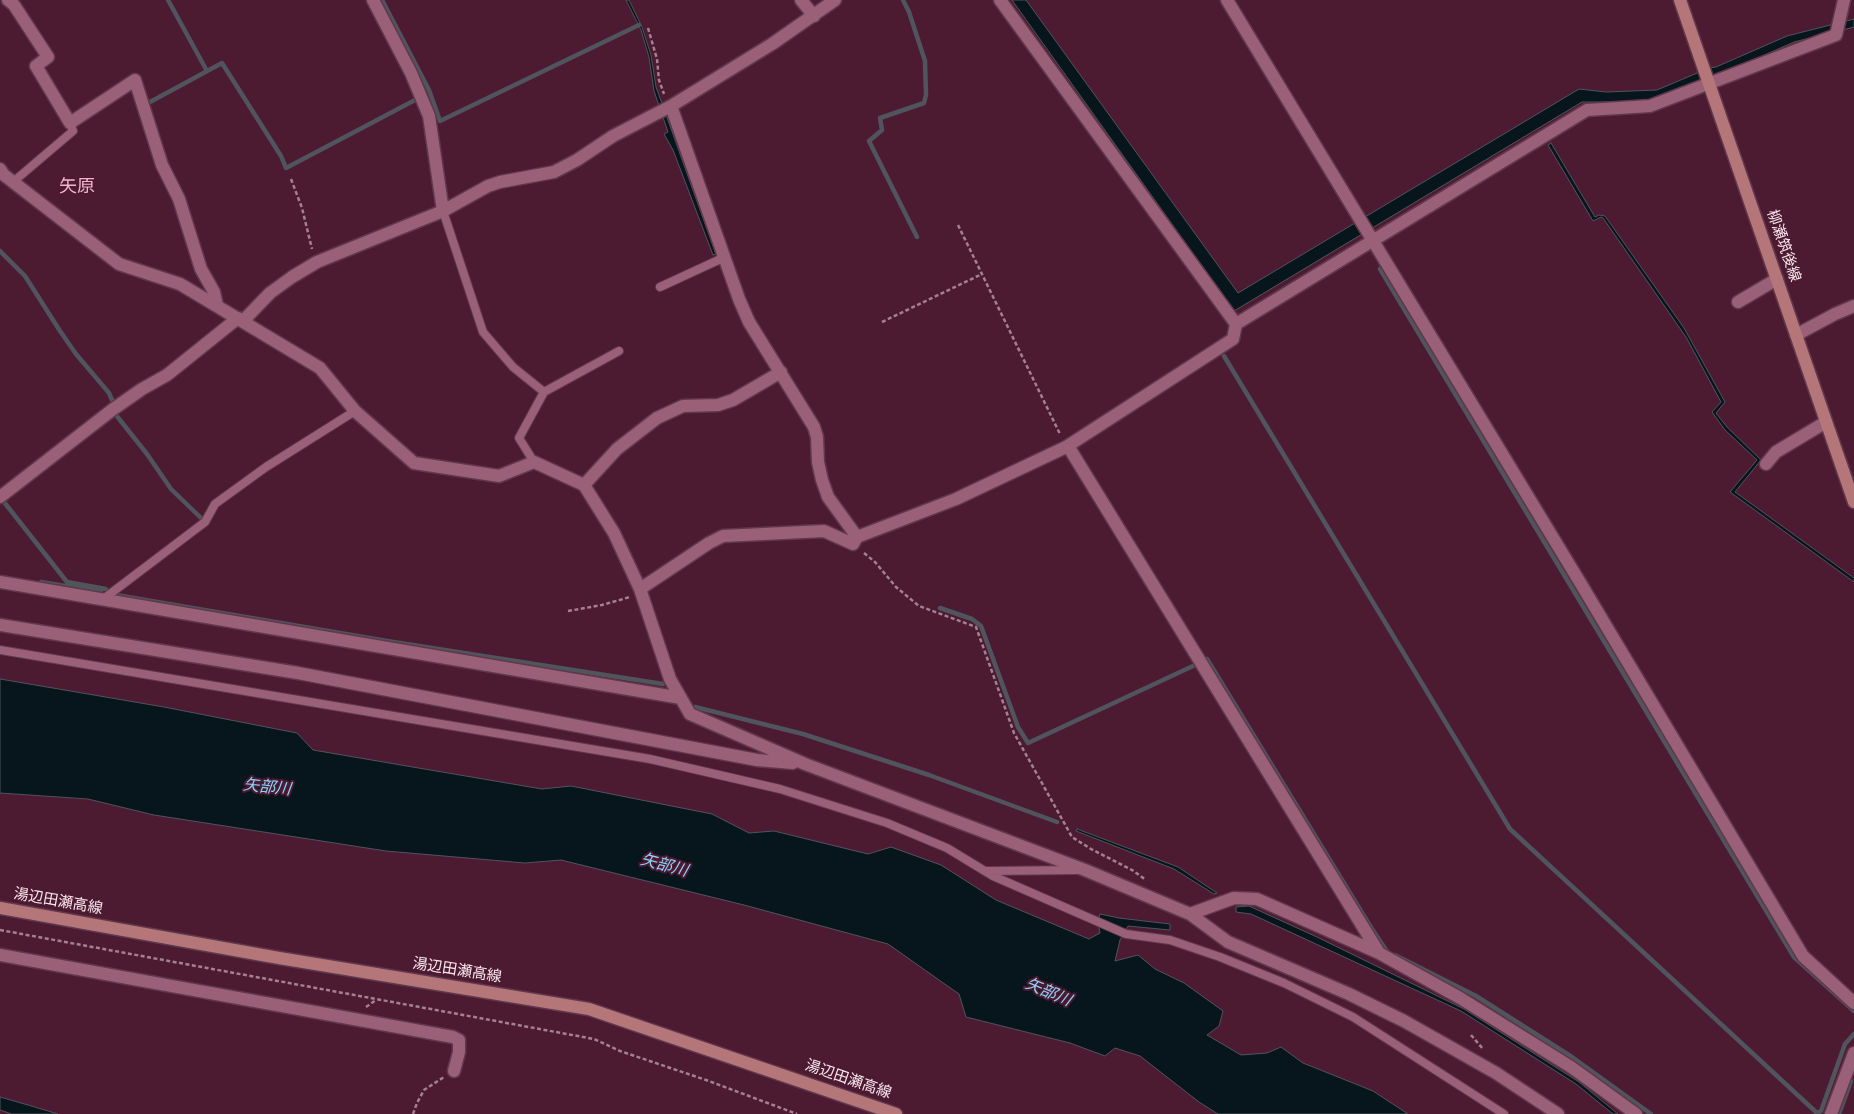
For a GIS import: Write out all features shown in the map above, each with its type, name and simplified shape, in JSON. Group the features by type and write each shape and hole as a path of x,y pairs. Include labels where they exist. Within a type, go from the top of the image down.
{"main road":[{"name":"柳瀬筑後線","path":"1680,0 1854,502"},
{"name":"湯辺田瀬高線","path":"0,908 270,956 589,1009 896,1114"}],"street":[{"path":"8,0 14,5 48,57 36,66 70,123 135,80 162,165 179,199 201,269 214,292 217,305"},
{"path":"373,0 411,73 429,116 443,211"},
{"path":"801,0 814,16"},
{"path":"0,497 112,410 142,389 167,375 241,320 270,293 317,262 443,211 488,186 554,172 577,160 613,136 669,107 772,44 835,0"},
{"path":"1000,0 1236,324"},
{"path":"1227,0 1803,956 1854,1003"},
{"path":"641,591 723,536 824,531 855,540 956,499 1067,447 1233,338 1236,324 1370,236 1587,110 1650,106 1707,77 1750,67 1836,35 1844,0"},
{"path":"669,107 749,322 814,427 817,437 818,462 828,497 855,540"},
{"path":"0,169 4,175 119,264 180,284 320,368 355,411 414,463 499,476 534,462 584,485 614,533 641,591 670,680 690,714 805,764 1085,870 1190,914 1228,942 1349,994 1404,1021 1496,1073 1558,1114"},
{"path":"1738,302 1777,279"},
{"path":"1796,335 1854,306"},
{"path":"584,485 617,449 657,418 683,406 718,405 733,400 781,372"},
{"path":"1766,464 1776,452 1826,422"},
{"path":"1067,447 1379,953"},
{"path":"0,582 681,698"},
{"path":"0,625 298,673 757,760 805,764"},
{"path":"1190,914 1234,898 1257,899 1379,953 1460,998 1571,1067 1636,1114"},
{"path":"0,955 453,1037 459,1040 459,1052 454,1071"},
{"path":"1830,1114 1854,1053"}],"lane":[{"path":"13,182 73,131 70,123"},
{"path":"443,211 483,332 513,367 544,392"},
{"path":"660,287 725,257"},
{"path":"534,462 519,438 544,392 619,351"},
{"path":"102,600 206,522 216,504 266,467 355,411"},
{"path":"0,650 650,759 780,789 887,824 947,848 985,871 1126,934 1170,940 1220,957 1284,983 1353,1017 1504,1114"},
{"path":"985,871 1085,870"}],"path":[{"path":"648,28 657,59 659,80 669,107"},
{"path":"291,179 302,208 307,235 317,262"},
{"path":"958,224 1067,447"},
{"path":"882,322 982,274"},
{"path":"855,540 896,587 918,606 976,627 1014,733 1072,837 1147,880"},
{"path":"568,611 602,606 641,591"},
{"path":"0,930 594,1039 620,1051 797,1114"},
{"path":"413,1114 424,1090 454,1071"}],"water":[{"path":"626,0 629,0 642,27 651,55 656,87 716,254 713,255 673,150 664,134 668,132 654,91 649,57 641,30"},
{"path":"1012,0 1026,0 1238,293 1579,89 1606,92 1657,90 1787,36 1854,19 1854,27 1794,42 1719,75 1651,100 1582,102 1234,311"},
{"path":"1551,143 1595,217 1599,215 1605,216 1684,328 1725,402 1716,413 1727,427 1761,460 1735,492 1854,578 1854,582 1730,492 1757,460 1725,430 1712,412 1721,402 1686,337 1603,218 1601,217 1593,221 1548,145"},
{"name":"矢部川","path":"0,679 164,707 297,733 313,750 542,789 571,786 712,814 749,833 774,831 868,854 891,847 941,865 996,900 1089,939 1100,933 1100,914 1170,924 1170,930 1128,926 1120,940 1115,961 1138,955 1155,969 1184,983 1223,1011 1219,1026 1207,1035 1241,1055 1267,1053 1281,1047 1303,1063 1373,1091 1408,1114 1218,1114 1199,1102 1140,1056 1115,1048 1105,1056 1070,1043 966,1017 959,994 888,944 744,905 561,860 525,863 386,851 154,815 88,799 0,793"},
{"path":"1077,829 1178,867 1217,893 1214,894 1174,869 1076,831"},
{"path":"1249,906 1464,1009 1579,1082 1618,1114 1613,1114 1576,1084 1461,1011 1251,914 1236,912 1236,907"},
{"path":"0,1097 58,1114 12,1114 0,1110"}],"waterway":[{"path":"168,0 207,71"},
{"path":"382,0 429,90 440,121 639,25"},
{"path":"903,0 909,12 925,61 926,95 924,103 880,118 882,130 869,141 917,237"},
{"path":"150,102 222,63 281,156 286,168 417,99"},
{"path":"0,251 25,276 76,354 109,393 112,400"},
{"path":"1380,269 1794,957 1854,1011"},
{"path":"1224,356 1510,829 1817,1113 1821,1111 1845,1044 1854,1034"},
{"path":"116,415 147,454 171,489 201,518"},
{"path":"4,502 67,582 106,589"},
{"path":"41,582 101,592"},
{"path":"116,595 387,641 663,684"},
{"path":"940,608 972,619 981,626 1018,727 1028,743 1193,666"},
{"path":"1207,659 1372,929 1388,952"},
{"path":"695,707 803,734 929,775 1057,822"},
{"path":"1395,955 1476,996 1572,1057 1651,1114"},
{"path":"1839,1114 1851,1081"}],"district":[{"name":"矢原","path":"77,187"}]}
